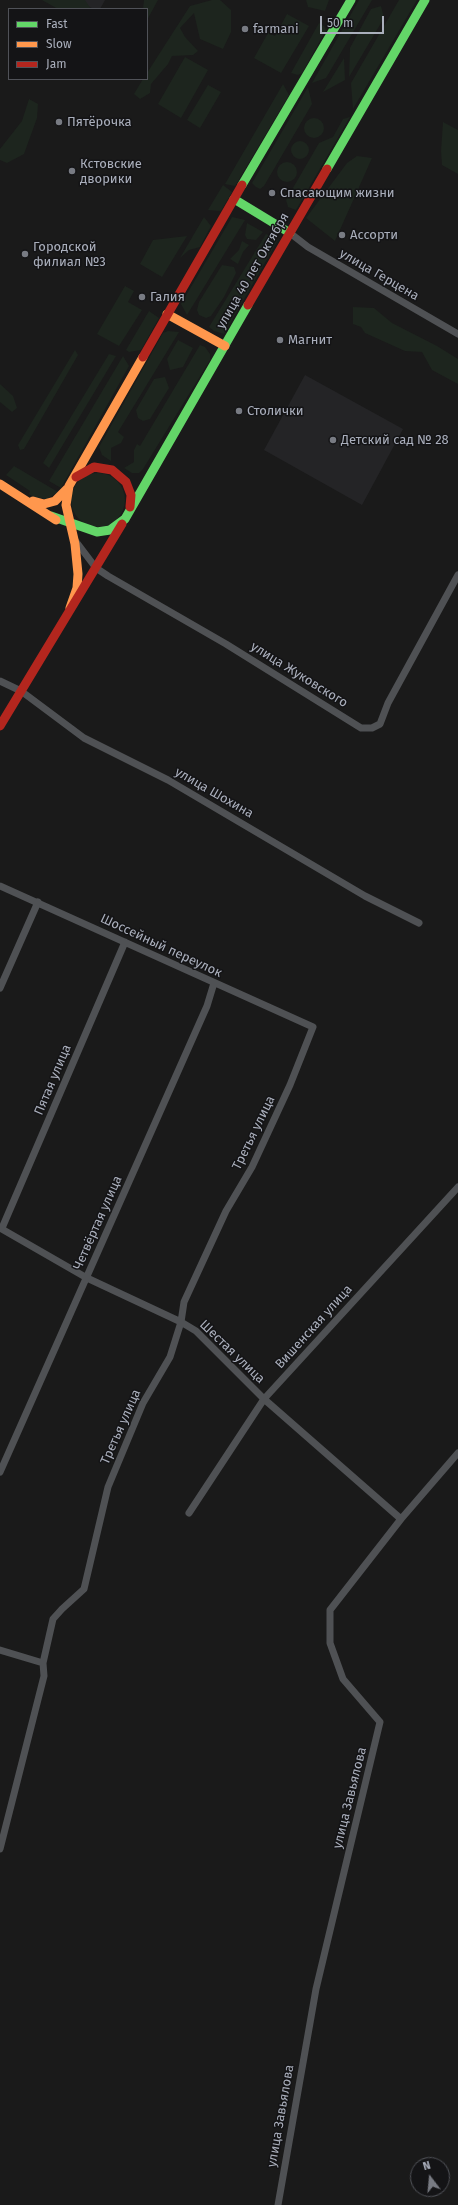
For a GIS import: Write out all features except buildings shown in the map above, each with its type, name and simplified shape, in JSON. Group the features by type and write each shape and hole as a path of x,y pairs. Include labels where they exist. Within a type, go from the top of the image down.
{"street":[{"path":"70,608 77,588 78,574 66,505 70,484 167,314 351,0"},
{"name":"улица 40 лет Октября","path":"51,516 70,524 97,532 110,530 127,516 425,0"},
{"path":"234,199 290,233"},
{"name":"улица Герцена","path":"290,233 308,247 458,334"},
{"path":"167,314 225,346"},
{"path":"0,726 127,516 131,501 129,488 117,473 106,468 94,468 82,472 60,497 44,504 18,496"},
{"path":"0,484 51,516 72,536"},
{"path":"66,505 71,518 85,529"},
{"name":"улица Жуковского","path":"72,536 96,568 226,644 362,728 372,728 380,724 388,702 458,575"},
{"name":"улица Шохина","path":"0,681 21,691 84,738 168,780 365,896 419,922"},
{"name":"Шоссейный переулок","path":"0,886 313,1027"},
{"path":"0,988 38,902"},
{"name":"Пятая улица","path":"1,1228 125,942"},
{"name":"Четвёртая улица","path":"0,1472 207,1006 214,983"},
{"name":"Третья улица","path":"0,1849 44,1676 43,1663 53,1619 84,1589 108,1487 143,1403 170,1357 182,1322 184,1302 226,1211 255,1160 290,1085 313,1027"},
{"name":"Вишенская улица","path":"189,1513 264,1399 458,1187"},
{"name":"Шестая улица","path":"1,1228 87,1278 182,1322 196,1331 264,1399 401,1519"},
{"name":"улица Завьялова","path":"278,2205 316,1989 380,1722 343,1679 330,1643 330,1610 401,1519 458,1453"},
{"path":"0,1650 43,1663"}],"shaded area":[{"path":"42,0 85,0 90,8 56,8"},
{"path":"78,0 105,0 101,8 91,8"},
{"path":"144,0 158,0 148,18 148,8 143,8"},
{"path":"212,0 220,0 231,10 231,32 223,49 200,39 194,13 180,28 185,37 198,51 193,55 172,56 168,64 151,84 150,93 140,99 134,94 142,80 148,80 148,71 190,6"},
{"path":"306,0 329,0 325,11 308,7"},
{"path":"359,0 372,0 326,78 312,83"},
{"path":"399,0 417,0 353,109 351,83"},
{"path":"381,6 384,18 349,77 350,48 371,9"},
{"path":"287,14 309,26 281,73 254,58 268,33 275,36"},
{"path":"319,23 324,26 326,30 302,73 298,75 291,73"},
{"path":"185,57 208,70 181,118 158,104"},
{"path":"344,58 345,80 323,92"},
{"path":"283,84 289,95 235,186 225,184"},
{"path":"208,85 221,92 200,128 187,120"},
{"path":"308,87 312,104 264,186 260,189 252,183"},
{"path":"29,99 38,104 37,118 24,154 7,163 0,160 0,149 22,121"},
{"path":"350,117 296,210 288,207 286,200 319,143 333,137 343,119"},
{"path":"314,118 321,121 324,128 321,135 314,138 307,135 304,128 307,121"},
{"path":"443,122 458,130 458,174 442,165 441,151"},
{"path":"300,141 306,144 309,150 306,156 300,159 294,156 291,150 294,144"},
{"path":"357,156 372,158 335,241 306,218 347,163"},
{"path":"287,162 294,165 297,172 294,179 287,182 280,179 277,172 280,165"},
{"path":"223,185 232,192 221,211 208,210"},
{"path":"204,217 211,226 200,247 189,250 180,258"},
{"path":"232,217 245,220 187,315 181,304"},
{"path":"247,223 263,232 256,240 247,239 245,235"},
{"path":"266,234 278,240 224,334 214,331 209,327"},
{"path":"187,236 162,277 140,264 153,240"},
{"path":"242,241 249,245 243,252 238,264 230,259 239,250"},
{"path":"222,265 234,267 236,273 224,297 211,316 206,318 199,315 197,310 199,302"},
{"path":"125,286 134,291 128,302 142,310 119,346 97,334"},
{"path":"353,307 374,308 392,323 437,346 458,359 458,384 432,370 422,352 405,351 365,333 361,327 353,324"},
{"path":"149,311 159,318 141,350 129,352 126,350"},
{"path":"168,331 179,332 118,432 124,437 121,443 111,448 111,461 102,455 99,447 163,333"},
{"path":"178,340 193,348 183,367 170,370 167,359"},
{"path":"200,345 205,347 210,354 210,360 143,469 139,473 132,473 124,468 134,462 134,450 137,444 140,446"},
{"path":"75,350 78,355 24,449 20,450 18,445"},
{"path":"109,354 116,356 49,468 43,463"},
{"path":"123,356 129,366 61,488 49,481"},
{"name":"Детский сад № 28","path":"305,375 403,429 362,505 264,450"},
{"path":"165,377 169,388 150,419 143,421 138,418 136,410 154,379"},
{"path":"0,384 13,396 17,408 12,412 0,402"},
{"path":"14,466 58,492 47,499 34,497 29,494 30,491 6,475"},
{"path":"98,473 108,475 117,481 123,490 125,500 123,510 117,519 108,525 98,527 88,525 79,519 73,510 71,500 73,490 79,481 88,475"}],"traffic: fast":[{"path":"242,185 351,0"},
{"path":"327,169 425,0"},
{"path":"234,199 290,233"},
{"path":"51,516 97,532 110,530 125,519 248,305"}],"traffic: slow":[{"path":"167,314 225,346"},
{"path":"70,608 77,588 78,574 75,544 66,505 69,486 143,357"},
{"path":"0,484 56,520"},
{"path":"33,501 44,504 55,501 67,489"}],"traffic: jam":[{"path":"248,305 327,169"},
{"path":"143,357 242,185"},
{"path":"76,477 94,467 112,470 126,482 131,495 130,507"},
{"path":"0,726 122,524"}],"place":[{"name":"farmani","path":"245,29"},
{"name":"Пятёрочка","path":"59,122"},
{"name":"Кстовские дворики","path":"72,171"},
{"name":"Спасающим жизни","path":"272,193"},
{"name":"Ассорти","path":"342,235"},
{"name":"Городской филиал №3","path":"25,254"},
{"name":"Галия","path":"142,297"},
{"name":"Магнит","path":"280,340"},
{"name":"Столички","path":"239,411"},
{"name":"Детский сад № 28","path":"333,440"}]}
